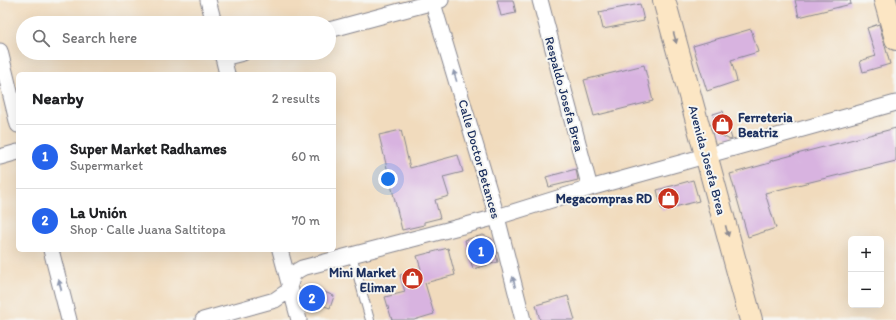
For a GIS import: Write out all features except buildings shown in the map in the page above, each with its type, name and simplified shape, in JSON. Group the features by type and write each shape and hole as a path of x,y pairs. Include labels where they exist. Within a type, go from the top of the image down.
{"main road":[{"name":"Avenida Josefa Brea","path":"664,0 751,320"},
{"path":"885,0 896,39"}],"street":[{"path":"208,0 212,16"},
{"name":"Respaldo Josefa Brea","path":"540,0 590,188"},
{"path":"336,28 435,1"},
{"name":"Calle Doctor Betances","path":"435,1 497,217 523,320"},
{"path":"0,51 16,117"},
{"path":"223,60 226,72"},
{"path":"203,320 275,300 288,291 293,275 297,271 497,217 590,188 896,103"},
{"path":"0,157 16,153"},
{"path":"51,252 69,320"},
{"path":"281,252 299,320"}],"lane":[{"path":"352,255 370,320"}],"place":[{"name":"Ferreteria Beatriz","path":"722,124"},
{"name":"Megacompras RD","path":"668,198"},
{"name":"Super Market Radhames","path":"481,251"},
{"name":"Mini Market Elimar","path":"412,279"},
{"name":"La Unión","path":"312,298"}]}
